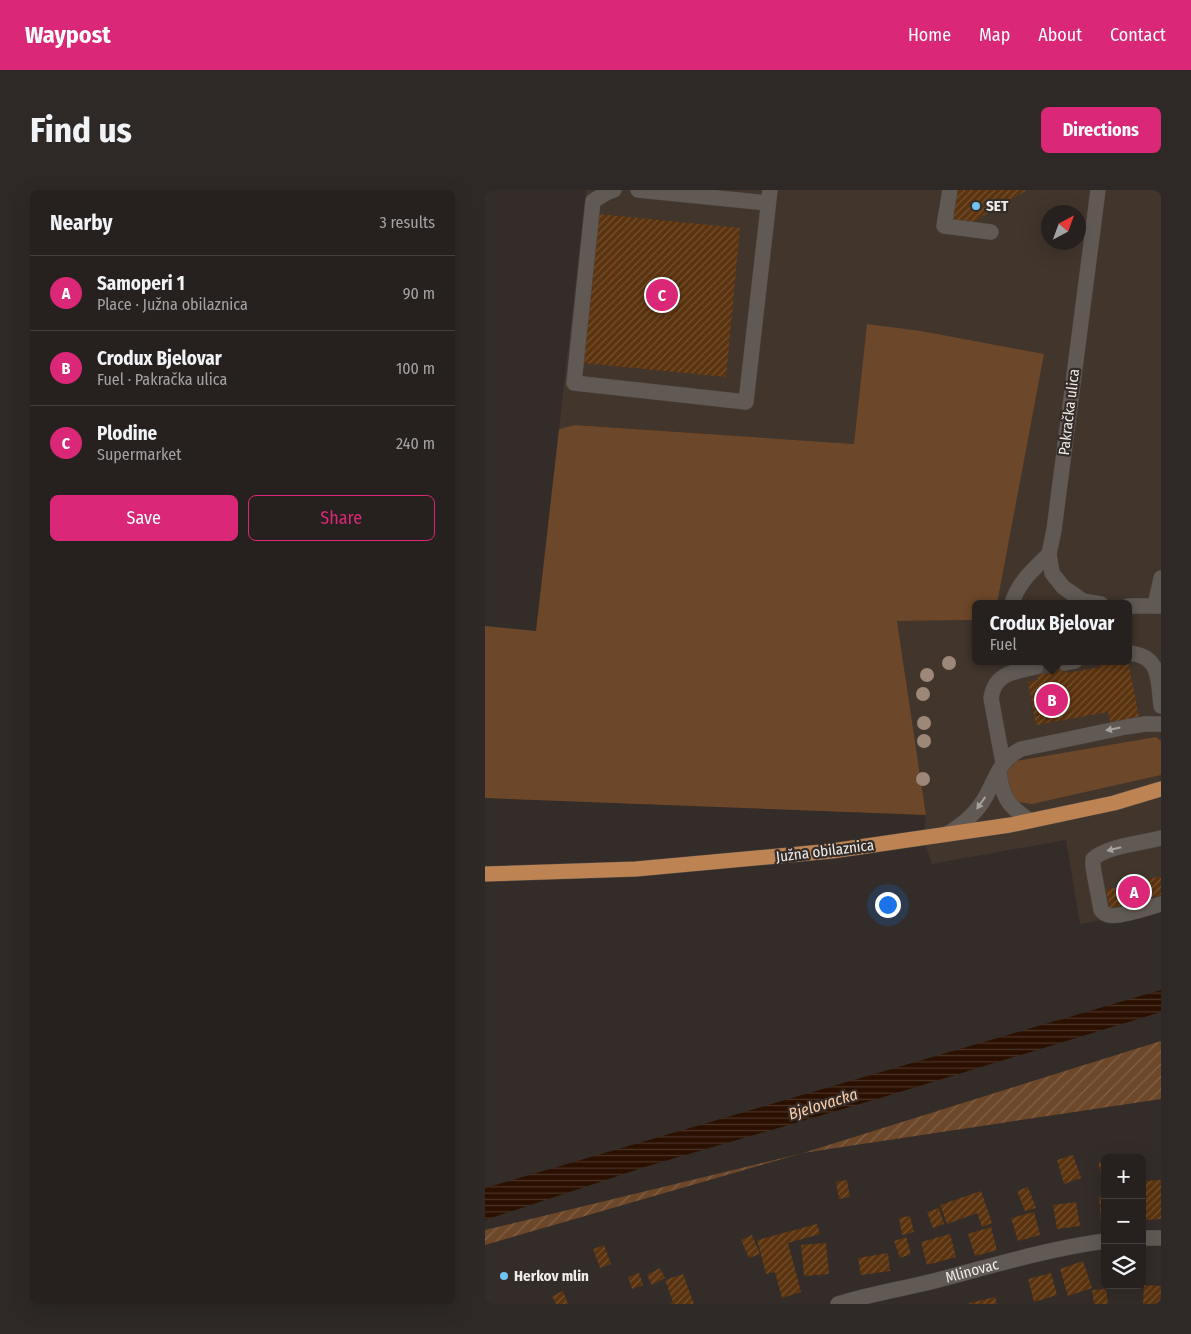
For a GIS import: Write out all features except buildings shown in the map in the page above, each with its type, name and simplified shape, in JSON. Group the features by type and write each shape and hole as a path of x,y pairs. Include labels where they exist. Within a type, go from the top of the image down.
{"main road":[{"name":"Južna obilaznica","path":"485,874 636,869 833,851 1029,820 1114,803 1161,789"}],"street":[{"path":"614,190 593,202 574,383 747,402 769,196 638,190"},
{"path":"950,190 944,226 991,232"},
{"name":"Pakračka ulica","path":"1082,600 1063,587 1052,573 1049,554 1054,530 1098,190"},
{"path":"1013,600 1022,582 1049,554"},
{"path":"1132,606 1158,606 1161,578"},
{"path":"1132,653 1149,658 1156,667 1161,706"},
{"path":"1029,820 1007,802 1001,788 1001,767 991,698 997,680 1009,674 1036,667"},
{"path":"947,834 966,822 977,809 1001,767 1011,755 1034,745 1145,724 1161,724"},
{"path":"1161,838 1108,850 1098,854 1093,859 1101,910 1105,914 1110,916 1122,914 1161,904"},
{"path":"1146,1238 1161,1238"},
{"name":"Mlinovac","path":"838,1304 1068,1246 1101,1242"}],"shaded area":[{"path":"586,190 1161,190 1161,910 1080,924 1066,840 932,864 923,838 926,815 897,621 972,620 972,665 1132,665 1132,600 998,600 1043,354 854,444 576,425 559,429"},
{"path":"867,324 921,331 1044,354 998,600 972,600 972,620 897,621 926,815 485,798 485,626 536,631 559,429 575,425 854,444"},
{"path":"1156,737 1161,741 1161,775 1032,804 1018,802 1010,797 1006,773 1016,761"},
{"path":"1161,1041 1161,1099 803,1153"},
{"path":"803,1153 485,1245 485,1230"}],"water":[{"name":"Bjelovacka","path":"1161,990 1161,1012 877,1099 648,1166 485,1220 485,1188"}],"tunnel":[{"path":"1036,667 1050,665"}],"place":[{"name":"SET","path":"976,206"},
{"name":"Plodine","path":"662,295"},
{"name":"Crodux Bjelovar","path":"1052,700"},
{"name":"Samoperi 1","path":"1134,892"},
{"name":"Herkov mlin","path":"504,1276"}]}
